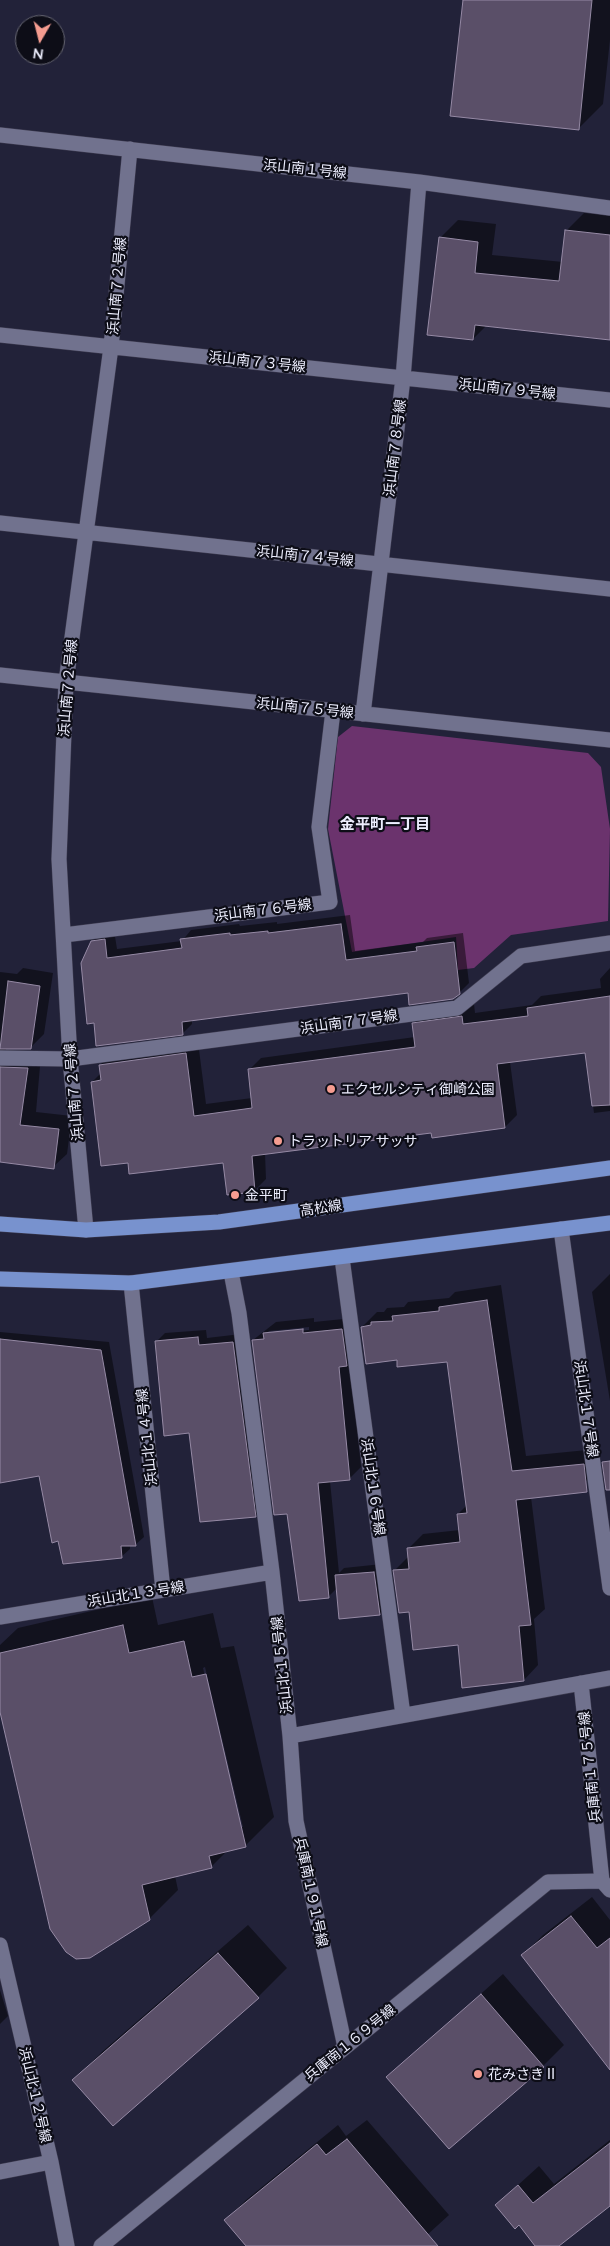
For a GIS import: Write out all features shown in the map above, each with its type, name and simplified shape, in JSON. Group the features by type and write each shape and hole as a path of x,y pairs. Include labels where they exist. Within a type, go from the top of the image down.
{"main road":[{"name":"高松線","path":"0,1224 86,1230 219,1222 610,1168"},
{"path":"0,1279 131,1283 231,1272 610,1223"}],"street":[{"name":"浜山南１号線","path":"0,135 419,182 610,208"},
{"name":"浜山南７２号線","path":"86,1230 70,1059 59,859 66,682 111,347 130,149"},
{"name":"浜山南７８号線","path":"363,714 403,378 419,182"},
{"name":"浜山南７３号線","path":"0,335 403,378"},
{"name":"浜山南７９号線","path":"403,378 610,400"},
{"name":"浜山南７４号線","path":"0,523 610,589"},
{"name":"浜山南７５号線","path":"0,676 610,740"},
{"name":"浜山南７６号線","path":"64,935 330,902 319,827 333,711"},
{"name":"浜山南７７号線","path":"0,1058 70,1059 457,1008 521,956 610,943"},
{"name":"浜山北１７号線","path":"562,1229 607,1537 610,1588"},
{"name":"浜山北１６号線","path":"342,1258 404,1715"},
{"name":"浜山北１５号線","path":"231,1272 272,1572 290,1736"},
{"name":"浜山北１４号線","path":"131,1283 163,1590"},
{"name":"浜山北１３号線","path":"0,1617 272,1572"},
{"path":"290,1736 610,1678"},
{"name":"兵庫南１７５号線","path":"581,1684 606,1885"},
{"name":"兵庫南１９１号線","path":"290,1736 296,1821 345,2047"},
{"name":"兵庫南１６９号線","path":"101,2246 548,1882 606,1885"},
{"name":"浜山北１２号線","path":"0,1945 51,2162 67,2246"},
{"path":"0,2172 51,2162"}],"shaded area":[{"path":"352,726 588,753 601,767 610,829 608,921 511,935 474,968 458,970 456,937 352,952 328,829 338,737"}],"building":[{"path":"463,0 592,0 579,130 450,116"},
{"path":"565,230 610,235 610,340 475,325 473,340 427,335 439,237 478,242 475,273 559,281"},
{"path":"341,924 346,960 417,951 416,947 454,942 460,994 453,999 409,1005 408,993 182,1022 183,1035 96,1046 94,1023 87,1024 81,963 91,941 105,939 107,958 182,948 180,939 230,933 230,935 268,931 268,933"},
{"path":"8,981 40,986 31,1049 0,1049"},
{"path":"610,996 610,1105 592,1106 585,1053 497,1064 505,1128 432,1138 431,1133 252,1156 255,1192 227,1195 223,1163 129,1174 128,1163 101,1166 91,1082 101,1080 99,1065 186,1053 194,1116 252,1108 248,1069 415,1047 412,1023 462,1016 463,1024 528,1016 527,1008"},
{"path":"0,1067 28,1068 20,1125 59,1129 54,1169 0,1162"},
{"path":"487,1300 512,1471 584,1464 587,1492 516,1500 531,1625 519,1626 524,1681 462,1688 458,1645 413,1650 409,1612 399,1613 393,1570 409,1569 407,1548 460,1542 457,1514 467,1513 447,1362 397,1367 397,1360 366,1364 361,1327 371,1325 371,1322 393,1321 392,1316 439,1311 439,1307"},
{"path":"303,1329 303,1333 342,1329 347,1366 339,1367 350,1480 318,1483 329,1598 299,1601 287,1514 274,1515 252,1340 264,1339 263,1333"},
{"path":"198,1337 199,1345 233,1342 256,1517 200,1522 189,1433 164,1436 155,1341"},
{"path":"0,1339 101,1350 136,1546 121,1546 122,1558 63,1564 58,1541 52,1543 39,1476 0,1483"},
{"path":"610,1461 610,1490 606,1490 602,1462"},
{"path":"374,1572 380,1615 339,1619 335,1575"},
{"path":"123,1625 129,1653 184,1641 192,1677 206,1674 246,1847 209,1856 212,1868 142,1885 150,1920 90,1958 76,1959 66,1952 50,1929 0,1712 0,1653"},
{"path":"571,1916 597,1948 610,1938 610,2070 521,1955"},
{"path":"218,1953 259,1998 113,2126 72,2080"},
{"name":"花みさきⅡ","path":"481,1994 544,2067 449,2149 386,2077"},
{"path":"347,2139 438,2246 246,2246 224,2220 317,2144 326,2155"},
{"path":"610,2143 610,2206 559,2246 535,2246 519,2225 515,2229 495,2205 518,2185 533,2203"}],"place":[{"name":"エクセルシティ御崎公園","path":"331,1089"},
{"name":"トラットリア サッサ","path":"278,1141"},
{"name":"金平町","path":"235,1195"},
{"name":"花みさきⅡ","path":"478,2074"}],"district":[{"name":"金平町一丁目","path":"385,824"}]}
